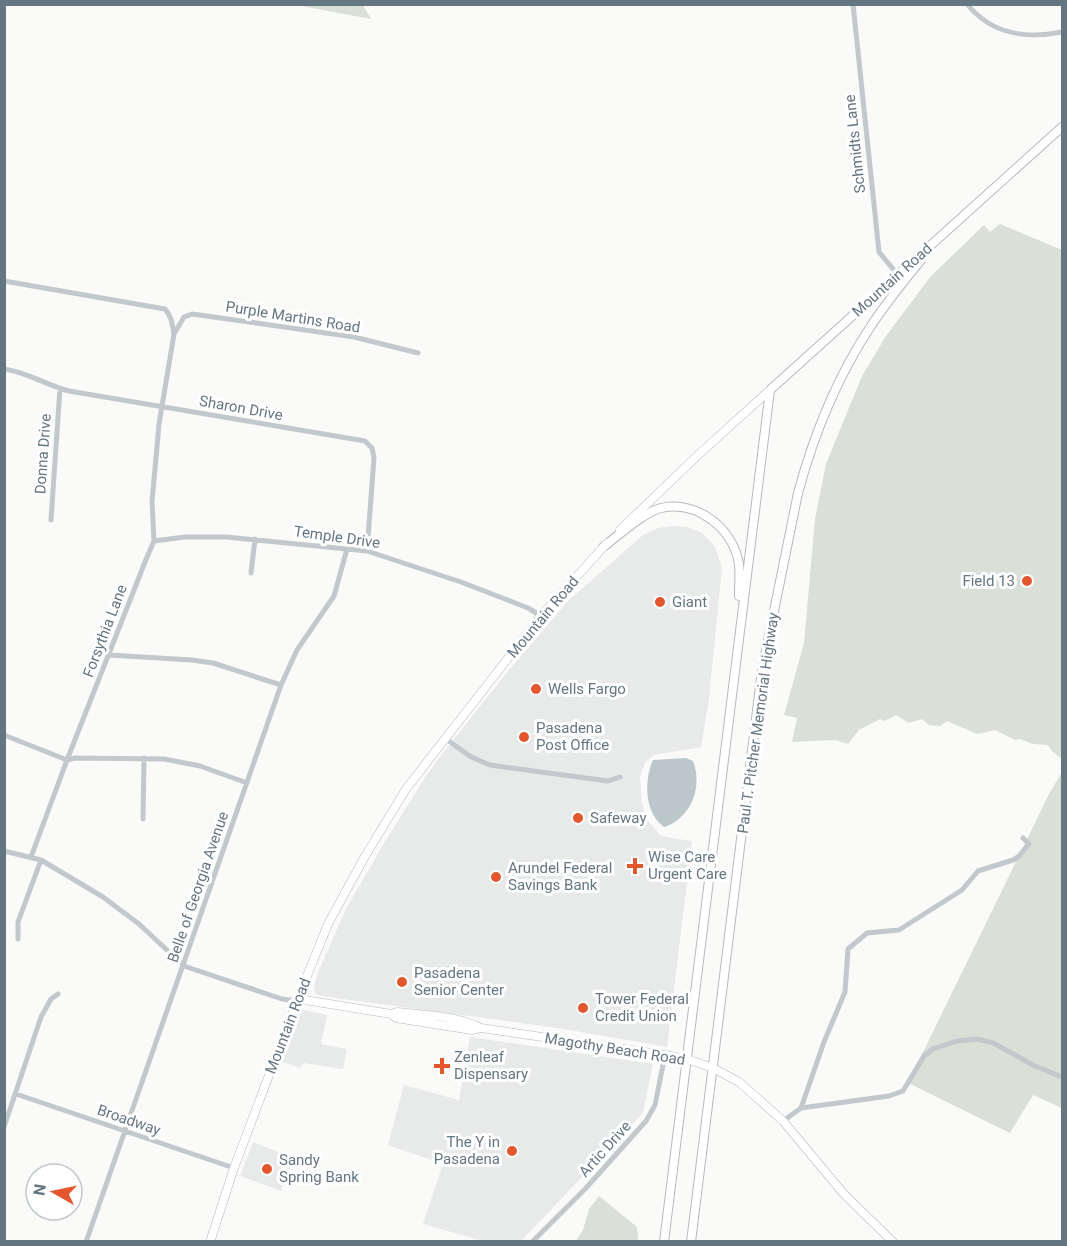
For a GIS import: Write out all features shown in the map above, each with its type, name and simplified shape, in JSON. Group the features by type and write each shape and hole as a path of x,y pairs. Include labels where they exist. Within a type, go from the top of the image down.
{"main road":[{"name":"Mountain Road","path":"210,1242 234,1168 328,924 364,858 406,789 541,616 642,507 1062,127"},
{"name":"Paul T. Pitcher Memorial Highway","path":"691,1242 762,670 805,466 827,406 857,347 889,300 936,241"},
{"name":"Paul T. Pitcher Memorial Highway","path":"664,1242 770,390"},
{"path":"603,547 647,514 660,508 685,508 697,511 718,524 735,548 739,563 735,667"},
{"name":"Magothy Beach Road","path":"297,1000 391,1014 398,1012 448,1019 481,1028 687,1059 713,1068 739,1082 783,1121 843,1193 893,1242"}],"street":[{"name":"Schmidts Lane","path":"853,4 879,252 898,275"},
{"path":"967,4 985,21 1013,34 1044,36 1062,32"},
{"path":"4,281 165,309 172,322 174,334 162,406"},
{"name":"Purple Martins Road","path":"174,334 184,317 192,314 354,337 418,353"},
{"name":"Sharon Drive","path":"4,369 18,371 60,388 365,441 372,448 374,458 367,551"},
{"name":"Donna Drive","path":"51,520 60,388"},
{"name":"Forsythia Lane","path":"31,857 66,760 154,541 153,490 162,406"},
{"name":"Temple Drive","path":"154,541 205,536 367,551 497,596 528,608 541,616"},
{"path":"251,573 255,539"},
{"name":"Belle of Georgia Avenue","path":"86,1242 281,685 297,650 334,596 347,549"},
{"path":"109,655 213,663 281,685"},
{"path":"4,735 66,760 75,758 164,759 190,763 247,783"},
{"path":"446,739 471,757 490,765 608,781 620,777"},
{"path":"143,819 144,758"},
{"path":"801,1108 824,1042 845,992 848,949 867,933 899,930 962,890 978,871 1018,857 1029,844 1023,838"},
{"path":"4,851 41,860 110,902 139,924 184,966 282,999 297,1000"},
{"path":"18,939 18,922 41,860"},
{"path":"4,1127 41,1017 51,999 58,994"},
{"path":"783,1121 801,1108 889,1096 903,1091 924,1056 933,1049 957,1041 977,1039 993,1043 1035,1066 1062,1077"},
{"name":"Artic Drive","path":"532,1242 586,1188 646,1121 659,1092 665,1055"},
{"name":"Broadway","path":"16,1094 234,1168"}],"shaded area":[{"path":"296,5 363,5 371,19"},
{"path":"1000,224 1062,250 1062,759 1048,745 1015,740 995,730 977,734 947,721 940,726 929,725 922,719 909,723 896,715 885,721 880,719 859,730 848,744 835,740 792,742 797,718 784,715 804,643 815,519 826,464 862,376 886,336 931,276 984,225 990,232"},
{"path":"687,527 702,533 715,547 722,568 709,699 701,747 654,755 645,762 640,777 646,818 660,835 692,841 667,1047 558,1028 321,996 315,993 314,986 319,970 347,907 426,776 446,749 508,671 569,600 643,535 658,528"},
{"path":"686,758 693,761 696,771 695,791 688,809 673,823 664,827 657,821 649,805 647,786 650,768 653,760"},
{"path":"1062,772 1062,1108 1033,1095 1010,1133 908,1083 1049,794"},
{"path":"299,1009 327,1015 321,1044 347,1049 343,1069 303,1063 300,1068 280,1061"},
{"path":"470,1037 653,1064 643,1113 521,1241 483,1241 423,1224 443,1164 388,1145 404,1085 459,1100"},
{"path":"253,1142 294,1158 281,1191 240,1176"},
{"path":"599,1196 637,1227 638,1241 576,1241 583,1230 589,1209"}],"place":[{"name":"Field 13","path":"1027,581"},
{"name":"Giant","path":"660,602"},
{"name":"Wells Fargo","path":"536,689"},
{"name":"Pasadena Post Office","path":"524,737"},
{"name":"Safeway","path":"578,818"},
{"name":"Wise Care Urgent Care","path":"635,866"},
{"name":"Arundel Federal Savings Bank","path":"496,877"},
{"name":"Pasadena Senior Center","path":"402,982"},
{"name":"Tower Federal Credit Union","path":"583,1008"},
{"name":"Zenleaf Dispensary","path":"442,1066"},
{"name":"The Y in Pasadena","path":"512,1151"},
{"name":"Sandy Spring Bank","path":"267,1169"}]}
